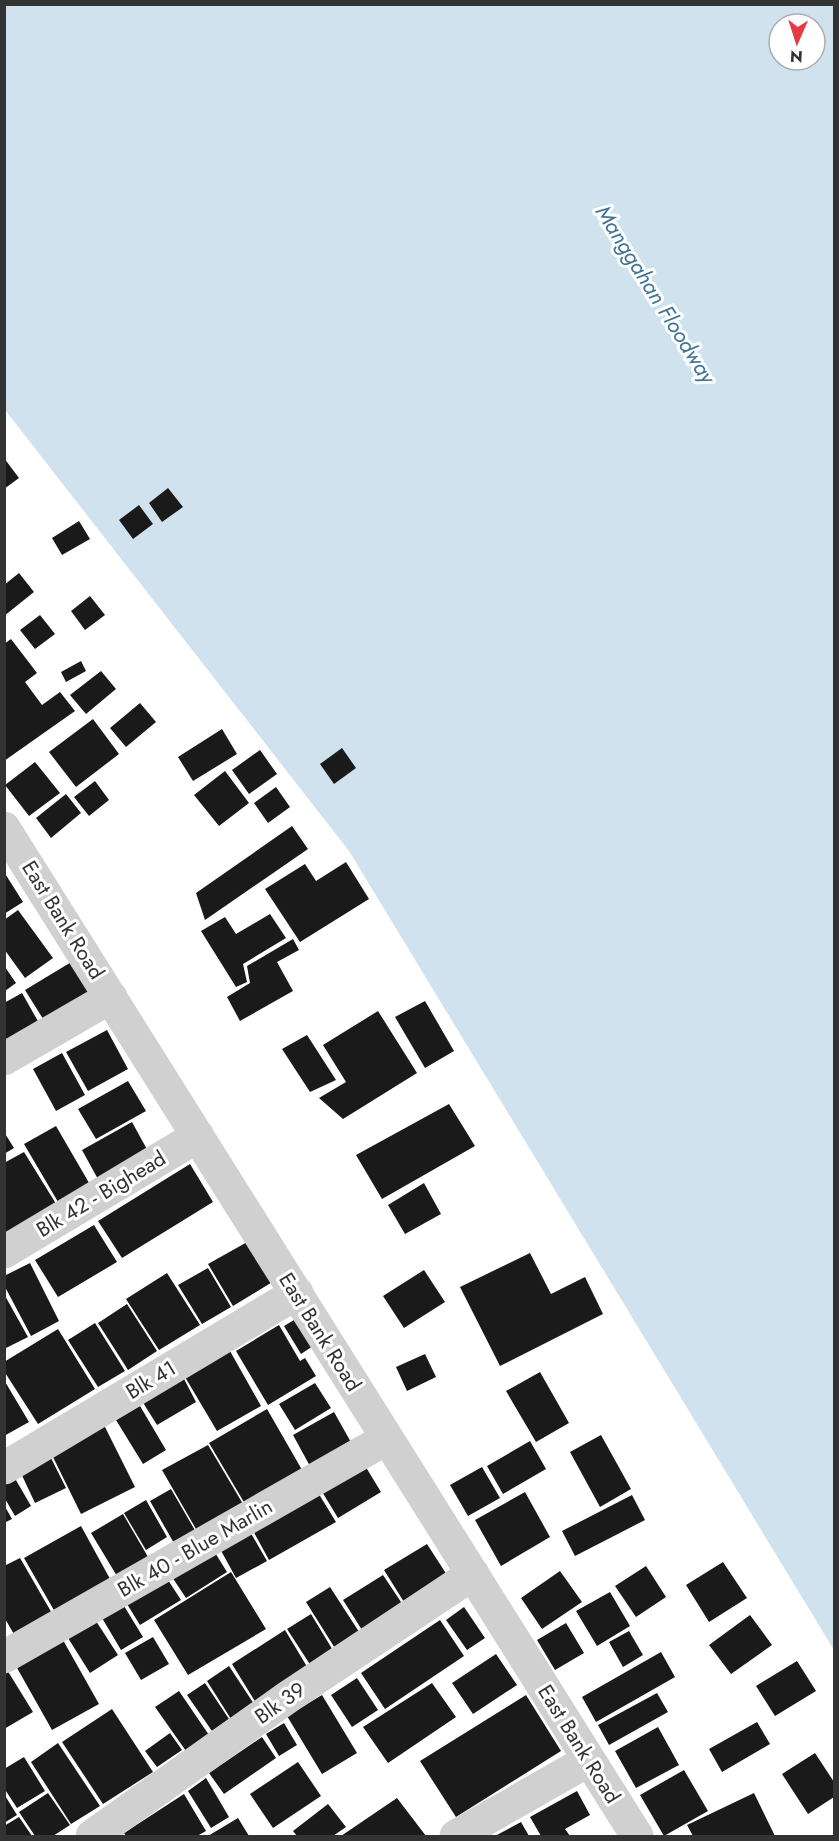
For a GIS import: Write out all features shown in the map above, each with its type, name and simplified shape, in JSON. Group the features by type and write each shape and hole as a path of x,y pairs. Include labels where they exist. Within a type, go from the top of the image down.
{"street":[{"name":"East Bank Road","path":"6,833 637,1836"},
{"path":"4,1059 111,997"},
{"name":"Blk 42 - Bighead","path":"4,1252 198,1136"},
{"name":"Blk 41","path":"4,1468 297,1293"},
{"name":"Blk 40 - Blue Marlin","path":"4,1657 386,1439"},
{"name":"Blk 39","path":"92,1836 288,1697 472,1574"},
{"path":"456,1836 589,1760"}],"water":[{"name":"Manggahan Floodway","path":"5,5 834,5 834,1650 349,851 5,410"}],"building":[{"path":"4,458 19,478 4,489"},
{"path":"168,488 183,507 162,522 149,503"},
{"path":"139,505 153,524 133,539 119,520"},
{"path":"79,521 90,539 62,555 52,538"},
{"path":"19,573 34,592 4,616 4,585"},
{"path":"90,596 105,615 85,630 71,611"},
{"path":"40,615 55,634 35,649 20,630"},
{"path":"11,639 37,673 25,682 42,705 60,692 75,711 4,761 4,644"},
{"path":"81,661 86,671 66,682 61,672"},
{"path":"101,671 116,689 86,714 70,695"},
{"path":"140,703 156,722 126,747 110,728"},
{"path":"93,719 119,754 76,787 49,752"},
{"path":"222,729 237,754 193,781 178,757"},
{"path":"342,748 356,768 334,784 320,764"},
{"path":"260,750 277,774 249,794 232,770"},
{"path":"35,762 60,793 29,816 5,785"},
{"path":"225,771 249,803 219,826 194,795"},
{"path":"95,781 109,800 89,816 74,797"},
{"path":"276,787 290,807 268,823 254,803"},
{"path":"66,794 81,813 51,838 36,818"},
{"path":"292,826 308,849 205,920 196,893"},
{"path":"346,862 369,899 300,942 265,889 305,864 316,881"},
{"path":"4,872 23,902 4,914"},
{"path":"18,910 53,958 25,978 4,949 4,920"},
{"path":"270,914 286,938 243,964 247,982 236,987 201,931 225,917 236,934"},
{"path":"293,939 299,950 277,962 293,991 240,1021 227,997 250,983 247,966"},
{"path":"73,961 93,994 45,1022 25,990"},
{"path":"5,967 16,983 5,991"},
{"path":"22,993 39,1023 4,1043 4,1003"},
{"path":"425,1001 454,1051 425,1068 395,1017"},
{"path":"378,1011 417,1073 343,1119 319,1098 346,1082 323,1045"},
{"path":"107,1030 128,1069 88,1091 66,1052"},
{"path":"307,1035 336,1080 310,1092 282,1049"},
{"path":"62,1053 85,1095 56,1111 33,1069"},
{"path":"128,1081 146,1111 96,1139 78,1109"},
{"path":"449,1104 475,1146 382,1199 356,1155"},
{"path":"132,1122 149,1153 99,1181 82,1150"},
{"path":"56,1126 92,1188 61,1207 24,1144"},
{"path":"4,1132 14,1148 4,1154"},
{"path":"24,1152 58,1207 4,1239 4,1163"},
{"path":"190,1164 213,1202 122,1258 98,1221"},
{"path":"424,1183 441,1214 405,1234 388,1205"},
{"path":"94,1225 117,1262 58,1297 35,1260"},
{"path":"249,1241 274,1281 233,1306 208,1264"},
{"path":"530,1253 551,1294 585,1277 603,1314 500,1366 460,1287"},
{"path":"30,1263 59,1321 31,1336 4,1285 4,1276"},
{"path":"208,1268 231,1307 202,1324 178,1285"},
{"path":"424,1270 445,1302 404,1328 383,1296"},
{"path":"167,1273 200,1325 159,1350 126,1299"},
{"path":"4,1294 28,1337 4,1349"},
{"path":"127,1304 157,1351 128,1370 98,1323"},
{"path":"299,1317 316,1344 301,1354 284,1326"},
{"path":"95,1323 125,1371 98,1387 68,1340"},
{"path":"279,1325 300,1361 305,1358 316,1376 268,1405 236,1351"},
{"path":"58,1329 95,1389 38,1424 4,1371 4,1362"},
{"path":"230,1351 261,1406 217,1431 185,1377"},
{"path":"425,1354 436,1377 407,1391 396,1367"},
{"path":"540,1372 569,1423 536,1442 506,1391"},
{"path":"183,1377 196,1402 157,1425 142,1401"},
{"path":"4,1380 29,1422 4,1436"},
{"path":"315,1383 331,1408 295,1430 279,1404"},
{"path":"140,1406 166,1450 143,1464 116,1420"},
{"path":"267,1409 305,1475 248,1509 209,1443"},
{"path":"334,1412 352,1444 311,1468 293,1435"},
{"path":"104,1425 135,1487 81,1514 50,1451"},
{"path":"601,1435 631,1489 600,1507 570,1452"},
{"path":"530,1441 546,1469 503,1494 487,1466"},
{"path":"208,1445 246,1509 200,1536 162,1470"},
{"path":"49,1454 66,1488 35,1503 19,1469"},
{"path":"364,1464 381,1492 338,1518 321,1490"},
{"path":"482,1467 500,1498 468,1516 450,1485"},
{"path":"13,1475 31,1506 15,1516 4,1497 4,1479"},
{"path":"171,1489 200,1539 179,1552 150,1501"},
{"path":"317,1491 336,1522 269,1560 251,1527"},
{"path":"525,1492 550,1537 501,1566 475,1520"},
{"path":"632,1495 645,1520 575,1556 562,1531"},
{"path":"146,1500 167,1537 146,1550 124,1513"},
{"path":"4,1505 12,1519 4,1523"},
{"path":"123,1514 151,1562 120,1581 91,1533"},
{"path":"81,1526 115,1588 59,1619 24,1558"},
{"path":"249,1530 267,1561 236,1578 219,1547"},
{"path":"427,1544 447,1575 404,1602 384,1570"},
{"path":"214,1551 227,1572 186,1598 172,1577"},
{"path":"20,1558 53,1615 15,1636 4,1617 4,1566"},
{"path":"723,1562 747,1598 709,1622 686,1585"},
{"path":"646,1566 666,1597 636,1617 615,1586"},
{"path":"560,1571 582,1602 542,1629 521,1598"},
{"path":"231,1572 266,1629 188,1675 154,1620"},
{"path":"383,1575 403,1605 362,1630 343,1600"},
{"path":"168,1580 181,1600 140,1625 127,1604"},
{"path":"330,1587 363,1638 338,1653 306,1602"},
{"path":"610,1592 630,1626 597,1646 576,1611"},
{"path":"124,1606 143,1637 121,1650 102,1618"},
{"path":"464,1607 485,1638 467,1650 446,1620"},
{"path":"311,1614 334,1652 311,1666 287,1629"},
{"path":"750,1615 772,1645 731,1674 709,1645"},
{"path":"440,1620 464,1656 385,1709 361,1673"},
{"path":"96,1621 118,1655 90,1673 68,1638"},
{"path":"566,1623 584,1653 555,1670 537,1640"},
{"path":"285,1630 309,1670 256,1703 232,1664"},
{"path":"629,1631 643,1655 623,1667 609,1642"},
{"path":"59,1633 99,1704 52,1730 12,1659"},
{"path":"153,1637 169,1664 141,1680 125,1653"},
{"path":"661,1652 675,1677 596,1722 582,1697"},
{"path":"496,1654 517,1685 473,1714 452,1683"},
{"path":"797,1661 816,1691 775,1716 756,1686"},
{"path":"4,1665 33,1712 4,1729"},
{"path":"229,1666 254,1704 231,1719 207,1681"},
{"path":"357,1678 378,1710 352,1727 331,1695"},
{"path":"205,1683 229,1719 212,1731 187,1695"},
{"path":"432,1683 456,1717 388,1763 363,1727"},
{"path":"179,1691 209,1735 186,1751 155,1707"},
{"path":"657,1693 668,1712 609,1745 598,1725"},
{"path":"322,1695 357,1753 322,1774 287,1716"},
{"path":"526,1695 561,1751 456,1817 420,1761"},
{"path":"112,1709 153,1772 103,1804 62,1742"},
{"path":"757,1722 770,1744 722,1772 709,1749"},
{"path":"284,1723 297,1745 279,1756 266,1734"},
{"path":"658,1727 679,1765 636,1788 615,1751"},
{"path":"170,1733 182,1750 157,1767 145,1751"},
{"path":"262,1737 276,1758 224,1794 209,1773"},
{"path":"58,1743 100,1806 71,1824 31,1762"},
{"path":"815,1753 834,1782 834,1797 808,1814 782,1774"},
{"path":"24,1757 45,1791 17,1808 4,1788 4,1769"},
{"path":"298,1762 321,1796 273,1828 250,1794"},
{"path":"684,1770 708,1811 664,1836 640,1795"},
{"path":"206,1778 229,1817 211,1828 188,1791"},
{"path":"577,1791 590,1815 565,1829 570,1836 541,1836 530,1817"},
{"path":"48,1793 70,1825 53,1836 35,1836 19,1812"},
{"path":"754,1793 775,1836 693,1836 687,1825"},
{"path":"4,1794 17,1815 4,1823"},
{"path":"184,1794 206,1831 197,1836 126,1836 124,1833"},
{"path":"397,1798 426,1836 341,1836"},
{"path":"328,1804 346,1827 333,1836 297,1836 293,1831"},
{"path":"19,1817 32,1836 4,1836 4,1826"},
{"path":"238,1818 249,1836 208,1836"},
{"path":"521,1822 529,1836 495,1836"}]}
